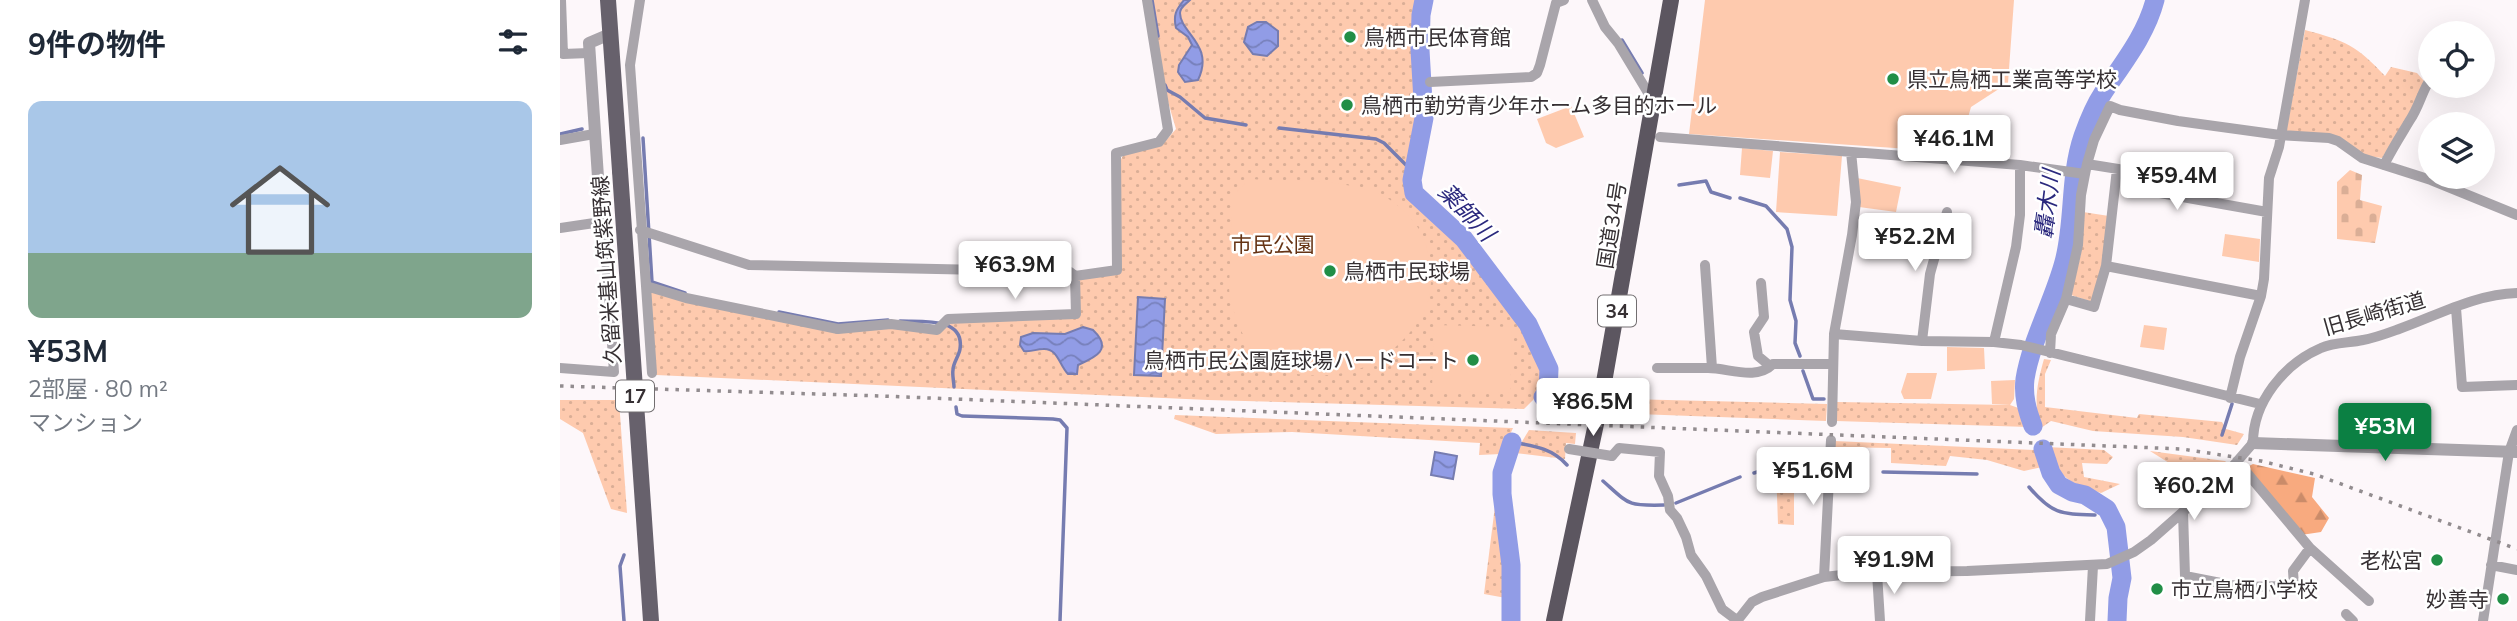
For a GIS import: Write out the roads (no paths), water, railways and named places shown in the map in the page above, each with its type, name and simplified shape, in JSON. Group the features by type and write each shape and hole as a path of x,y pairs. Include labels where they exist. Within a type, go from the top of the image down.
{"highway":[{"name":"国道34号","path":"1554,621 1601,405 1671,0"}],"main road":[{"name":"久留米基山筑紫野線","path":"608,0 651,621"}],"street":[{"path":"561,0 562,54 589,53"},
{"path":"640,0 630,65 652,373"},
{"path":"640,230 749,265 1070,272 1075,276 1117,270 1116,153 1159,142 1168,130 1147,0"},
{"path":"1430,82 1531,77 1537,73 1540,65 1556,2 1564,0"},
{"path":"1592,0 1605,27 1618,43 1654,102"},
{"path":"2230,398 2240,357 2261,296 2269,178 2279,147 2305,0"},
{"path":"560,368 614,372 589,53 589,43 610,34"},
{"path":"612,55 632,55"},
{"path":"2384,165 2422,98"},
{"path":"2050,354 2051,334 2066,299 2078,246 2081,195 2086,169 2094,140 2110,106 2178,121 2280,135 2329,138 2338,141 2362,159 2431,180 2517,215"},
{"path":"560,140 594,134"},
{"path":"1660,137 2059,170 2117,169 2143,173 2160,194 2267,212"},
{"path":"1832,422 1834,334 1856,202 1852,152"},
{"path":"1994,342 2016,247 2020,215 2020,165"},
{"path":"2066,299 2094,307 2106,266 2117,169"},
{"path":"1922,341 1930,274 1947,212"},
{"path":"560,228 601,222"},
{"path":"1706,265 1712,368"},
{"path":"2106,266 2261,296"},
{"path":"646,286 686,298 838,329 891,324 936,330 948,319 1076,314 1075,276"},
{"path":"1761,283 1764,317 1754,332 1758,356 1770,366"},
{"name":"旧長崎街道","path":"2253,443 2253,425 2260,404 2287,371 2305,356 2323,346 2363,340 2476,299 2517,293"},
{"path":"2456,308 2462,387 2517,386"},
{"path":"1834,334 1922,341 1994,342 2025,347 2260,404"},
{"path":"1657,368 1712,368 1738,373 1766,370 1773,364 1833,364"},
{"path":"2483,621 2517,429"},
{"path":"1824,577 1831,440"},
{"path":"1569,449 1612,456 1619,448 1660,452 1659,476 1668,496 1670,510 1677,518 1691,555 1706,576 1722,609 1737,621 1752,602 1824,577 2106,564 2128,555 2151,540 2253,443 2513,452"},
{"path":"2237,461 2309,548 2369,601"},
{"path":"2183,512 2185,576 2241,587 2294,586 2293,572 2309,548"},
{"path":"2491,565 2517,570"},
{"path":"2090,621 2093,566"},
{"path":"1877,573 1880,621"}],"water":[{"path":"1184,0 1190,0 1181,9 1181,20 1200,49 1202,58 1198,80 1185,82 1178,72 1179,65 1192,45 1188,37 1176,28 1175,20 1177,10"},
{"path":"1257,22 1266,22 1278,31 1278,46 1267,56 1253,54 1244,42 1248,27"},
{"path":"1138,297 1165,299 1161,376 1134,375"},
{"path":"1083,327 1093,330 1102,343 1102,348 1095,356 1078,365 1077,374 1068,374 1052,351 1024,351 1020,345 1021,337 1033,333 1065,334"},
{"path":"1435,452 1457,456 1453,479 1431,475"}],"waterway":[{"path":"1152,0 1158,36"},
{"name":"薬師川","path":"1424,0 1420,50 1424,118 1412,180 1414,193 1464,239 1528,324 1549,369 1548,391 1543,397"},
{"name":"轟木川","path":"2033,426 2026,403 2025,379 2032,350 2064,262 2076,167 2083,136 2100,98 2140,37 2155,0"},
{"path":"1622,40 1642,73"},
{"path":"1165,85 1167,90 1205,118 1246,125"},
{"path":"1279,128 1376,139 1384,143 1414,173"},
{"path":"560,134 582,129"},
{"path":"643,138 652,282 685,293"},
{"path":"1679,185 1706,181 1711,192 1730,198"},
{"path":"1740,198 1766,206 1787,229 1792,247 1790,300 1796,321 1795,343 1800,356"},
{"path":"779,312 838,324 888,320"},
{"path":"900,321 939,323 956,331 960,338 960,349 953,367 954,387"},
{"path":"1803,371 1813,399 1824,399"},
{"path":"2222,435 2232,404"},
{"path":"956,407 957,414 962,416 1053,419 1060,420 1067,428 1060,621"},
{"path":"1512,442 1549,451 1567,465"},
{"name":"薬師川","path":"1511,621 1511,565 1502,473 1512,442"},
{"name":"轟木川","path":"2043,449 2051,473 2059,485 2085,495 2107,509 2116,527 2122,578 2117,621"},
{"path":"1754,473 1786,463 1825,473"},
{"path":"2204,482 2214,464"},
{"path":"1883,472 1977,474"},
{"path":"1835,473 1856,473"},
{"path":"1676,503 1740,477"},
{"path":"1603,481 1630,502 1664,505"},
{"path":"2029,487 2044,503 2058,511 2095,515"},
{"path":"624,555 620,566 624,621"}],"railway":[{"path":"560,386 881,396 2182,449 2261,461 2314,474 2517,549"}],"place":[{"name":"鳥栖市民体育館","path":"1350,37"},
{"name":"県立鳥栖工業高等学校","path":"1893,79"},
{"name":"鳥栖市勤労青少年ホーム多目的ホール","path":"1347,105"},
{"name":"鳥栖市民球場","path":"1330,271"},
{"name":"鳥栖市民公園庭球場ハードコート","path":"1473,360"},
{"name":"老松宮","path":"2437,560"},
{"name":"市立鳥栖小学校","path":"2157,589"},
{"name":"妙善寺","path":"2503,599"}],"park label":[{"name":"市民公園","path":"1273,244"}]}
